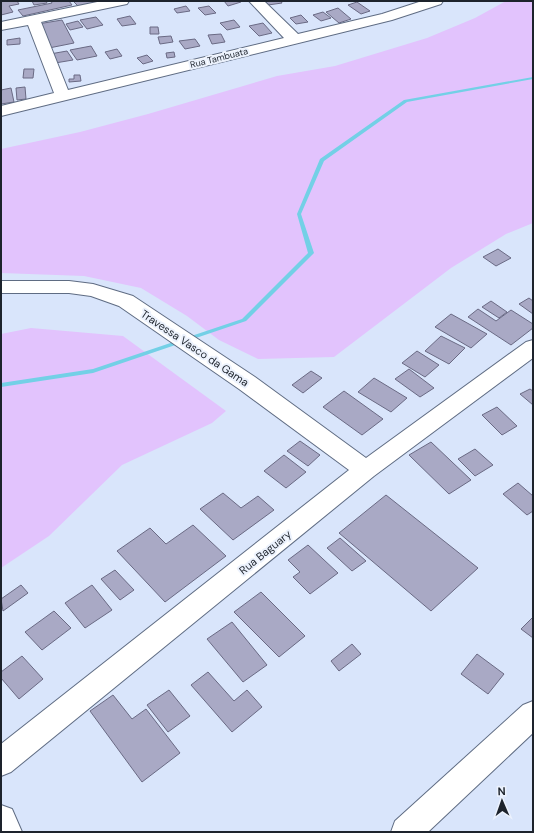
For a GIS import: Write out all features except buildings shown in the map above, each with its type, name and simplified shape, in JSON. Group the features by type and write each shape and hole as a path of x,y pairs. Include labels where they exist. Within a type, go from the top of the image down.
{"street":[{"path":"1,26 122,1"},
{"path":"256,1 294,39"},
{"name":"Rua Tambuata","path":"1,111 387,17 436,1"},
{"path":"33,19 63,96"},
{"name":"Travessa Vasco da Gama","path":"1,287 69,287 93,290 126,302 247,383 366,470"},
{"name":"Rua Baguary","path":"1,762 366,470 533,347"},
{"path":"406,832 533,714"},
{"path":"1,820 7,832"}],"shaded area":[{"path":"506,1 533,1 533,223 506,234 451,268 334,357 258,359 219,340 187,316 141,288 84,276 1,273 1,149 80,132 148,114 277,76 335,66 427,38 475,18"},
{"path":"31,328 123,336 226,411 212,423 122,465 49,536 1,568 1,334"}],"waterway":[{"path":"1,385 93,371 244,320 311,253 299,214 322,160 406,101 533,78"}]}
